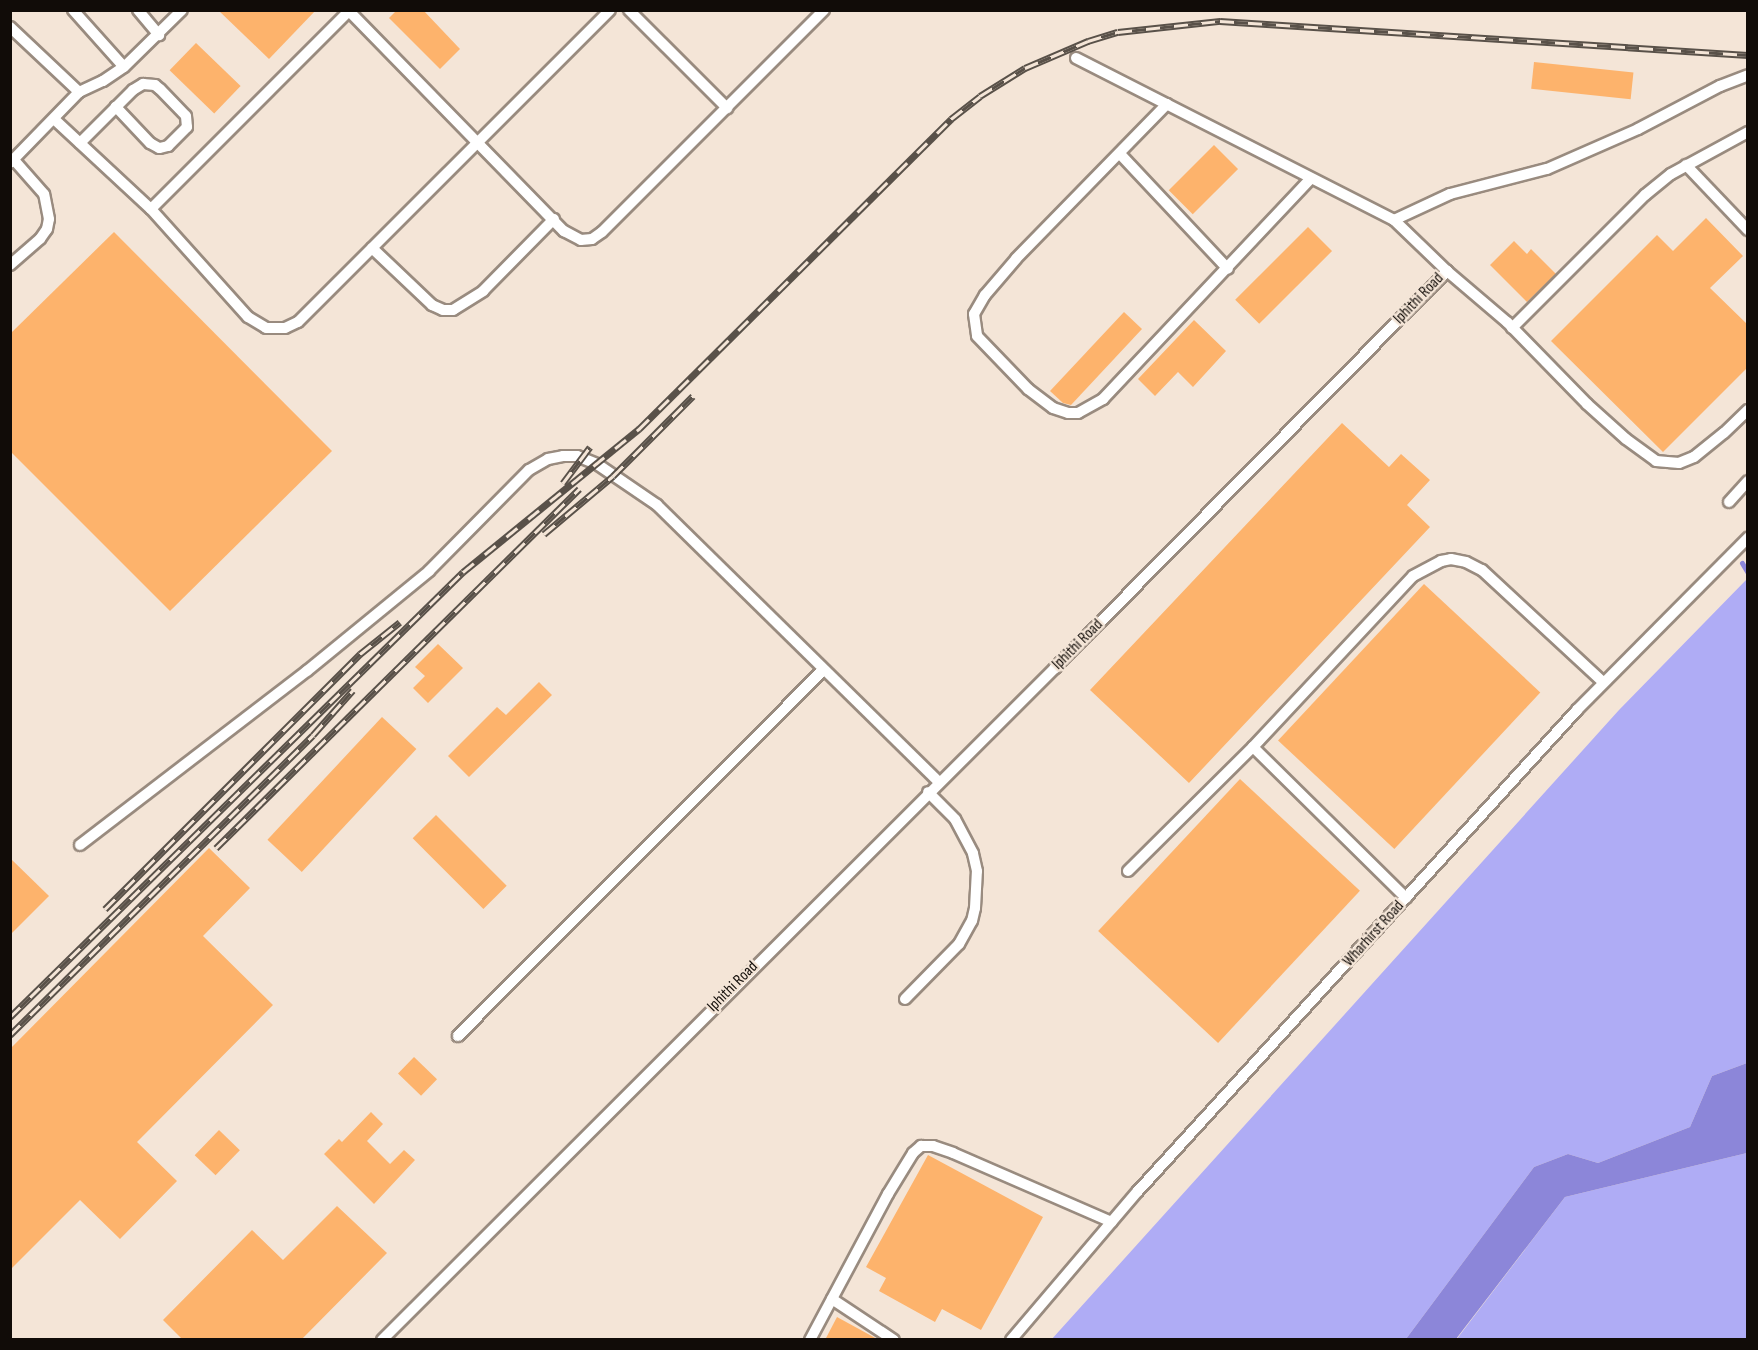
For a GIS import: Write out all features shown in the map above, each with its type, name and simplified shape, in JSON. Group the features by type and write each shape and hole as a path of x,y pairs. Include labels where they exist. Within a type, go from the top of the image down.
{"lane":[{"path":"73,10 124,67"},
{"path":"138,10 159,35"},
{"path":"10,266 40,239 47,229 49,219 44,194 12,161 79,92 103,81 124,67 182,10"},
{"path":"54,119 151,209 248,317 266,328 285,328 298,322 610,10"},
{"path":"629,10 727,108"},
{"path":"151,209 349,11 570,236 581,240 592,238 727,108 824,10"},
{"path":"10,27 79,92"},
{"name":"Iphithi Road","path":"382,1340 1447,271 1394,220 1077,58"},
{"path":"1394,220 1450,194 1546,169 1638,129 1720,86 1748,75"},
{"path":"80,142 116,107 139,85 155,85 186,116 187,127 168,146 159,148 150,142 116,107"},
{"path":"1167,104 1120,155 1016,259 993,286 974,314 977,336 1042,402 1061,412 1078,412 1103,399 1311,178"},
{"path":"1512,328 1645,195 1686,165 1748,132"},
{"path":"1120,155 1228,268"},
{"path":"1686,165 1748,230"},
{"path":"372,248 432,305 443,310 453,310 483,291 554,219"},
{"path":"1447,271 1512,328 1587,404 1626,439 1656,461 1680,463 1694,457 1724,434 1748,410"},
{"path":"80,844 342,643 429,571 522,477 548,459 577,456 597,464 657,505 939,782"},
{"path":"1729,502 1748,481"},
{"name":"Wharhirst Road","path":"1011,1340 1112,1222 1603,682 1748,538"},
{"path":"1128,871 1253,747 1413,576 1427,567 1451,559 1466,562 1482,570 1603,682"},
{"path":"458,1036 824,669"},
{"path":"1253,747 1406,898"},
{"path":"905,999 959,944 972,921 975,908 977,871 973,853 955,819 928,792"},
{"path":"810,1340 888,1194 913,1153 921,1146 933,1146 953,1153 1112,1222"},
{"path":"832,1299 894,1340"}],"shaded area":[{"path":"1747,579 1747,1063 1712,1076 1690,1127 1598,1163 1568,1154 1534,1167 1406,1339 1051,1340 1619,710"},
{"path":"1747,1063 1747,1153 1565,1197 1456,1339 1406,1339 1534,1167 1568,1154 1598,1163 1690,1127 1712,1076"},
{"path":"1747,1153 1747,1339 1456,1340 1565,1197"}],"building":[{"path":"218,10 316,10 269,59"},
{"path":"397,10 423,10 460,49 440,69 389,18"},
{"path":"196,43 241,86 214,113 170,70"},
{"path":"1534,62 1633,72 1631,99 1531,89"},
{"path":"1214,145 1238,169 1193,214 1169,190"},
{"path":"1706,218 1743,256 1710,288 1748,325 1748,367 1663,452 1551,341 1657,235 1673,251"},
{"path":"1308,227 1332,251 1259,324 1235,300"},
{"path":"114,232 332,451 170,611 10,451 10,334"},
{"path":"1514,241 1527,254 1531,249 1556,274 1527,302 1490,265"},
{"path":"1124,312 1142,329 1071,405 1063,403 1050,391"},
{"path":"1194,320 1226,351 1193,387 1178,372 1155,396 1138,379"},
{"path":"1342,423 1389,467 1401,454 1430,480 1407,505 1430,527 1189,783 1090,690"},
{"path":"1424,584 1540,692 1394,849 1278,741"},
{"path":"438,644 463,668 428,703 413,688 425,676 415,667"},
{"path":"539,682 552,695 469,777 448,756 497,707 506,715"},
{"path":"382,717 416,749 302,872 267,840"},
{"path":"1240,779 1360,891 1218,1043 1098,931"},
{"path":"436,815 507,886 483,909 413,838"},
{"path":"209,848 250,888 203,936 273,1005 137,1142 177,1181 120,1239 80,1200 10,1270 10,1049"},
{"path":"10,858 49,896 10,935"},
{"path":"414,1057 437,1079 421,1096 398,1074"},
{"path":"371,1112 383,1124 367,1141 390,1164 404,1150 415,1160 374,1204 324,1154 339,1139 342,1142"},
{"path":"219,1130 240,1150 216,1175 195,1155"},
{"path":"928,1155 1043,1217 981,1330 942,1309 935,1322 879,1291 886,1278 866,1267"},
{"path":"337,1206 387,1253 301,1340 183,1340 163,1320 252,1230 283,1260"},
{"path":"837,1317 879,1340 825,1340"}],"waterway":[{"path":"1742,563 1748,573"}],"railway":[{"path":"10,1017 463,572 639,429 951,119 980,96 1025,68 1088,41 1118,32 1220,21 1748,55"},
{"path":"544,534 613,476 693,396"},
{"path":"563,483 590,447"},
{"path":"216,848 579,489"},
{"path":"105,909 360,654 400,622"},
{"path":"10,1035 313,735 353,690"}]}
